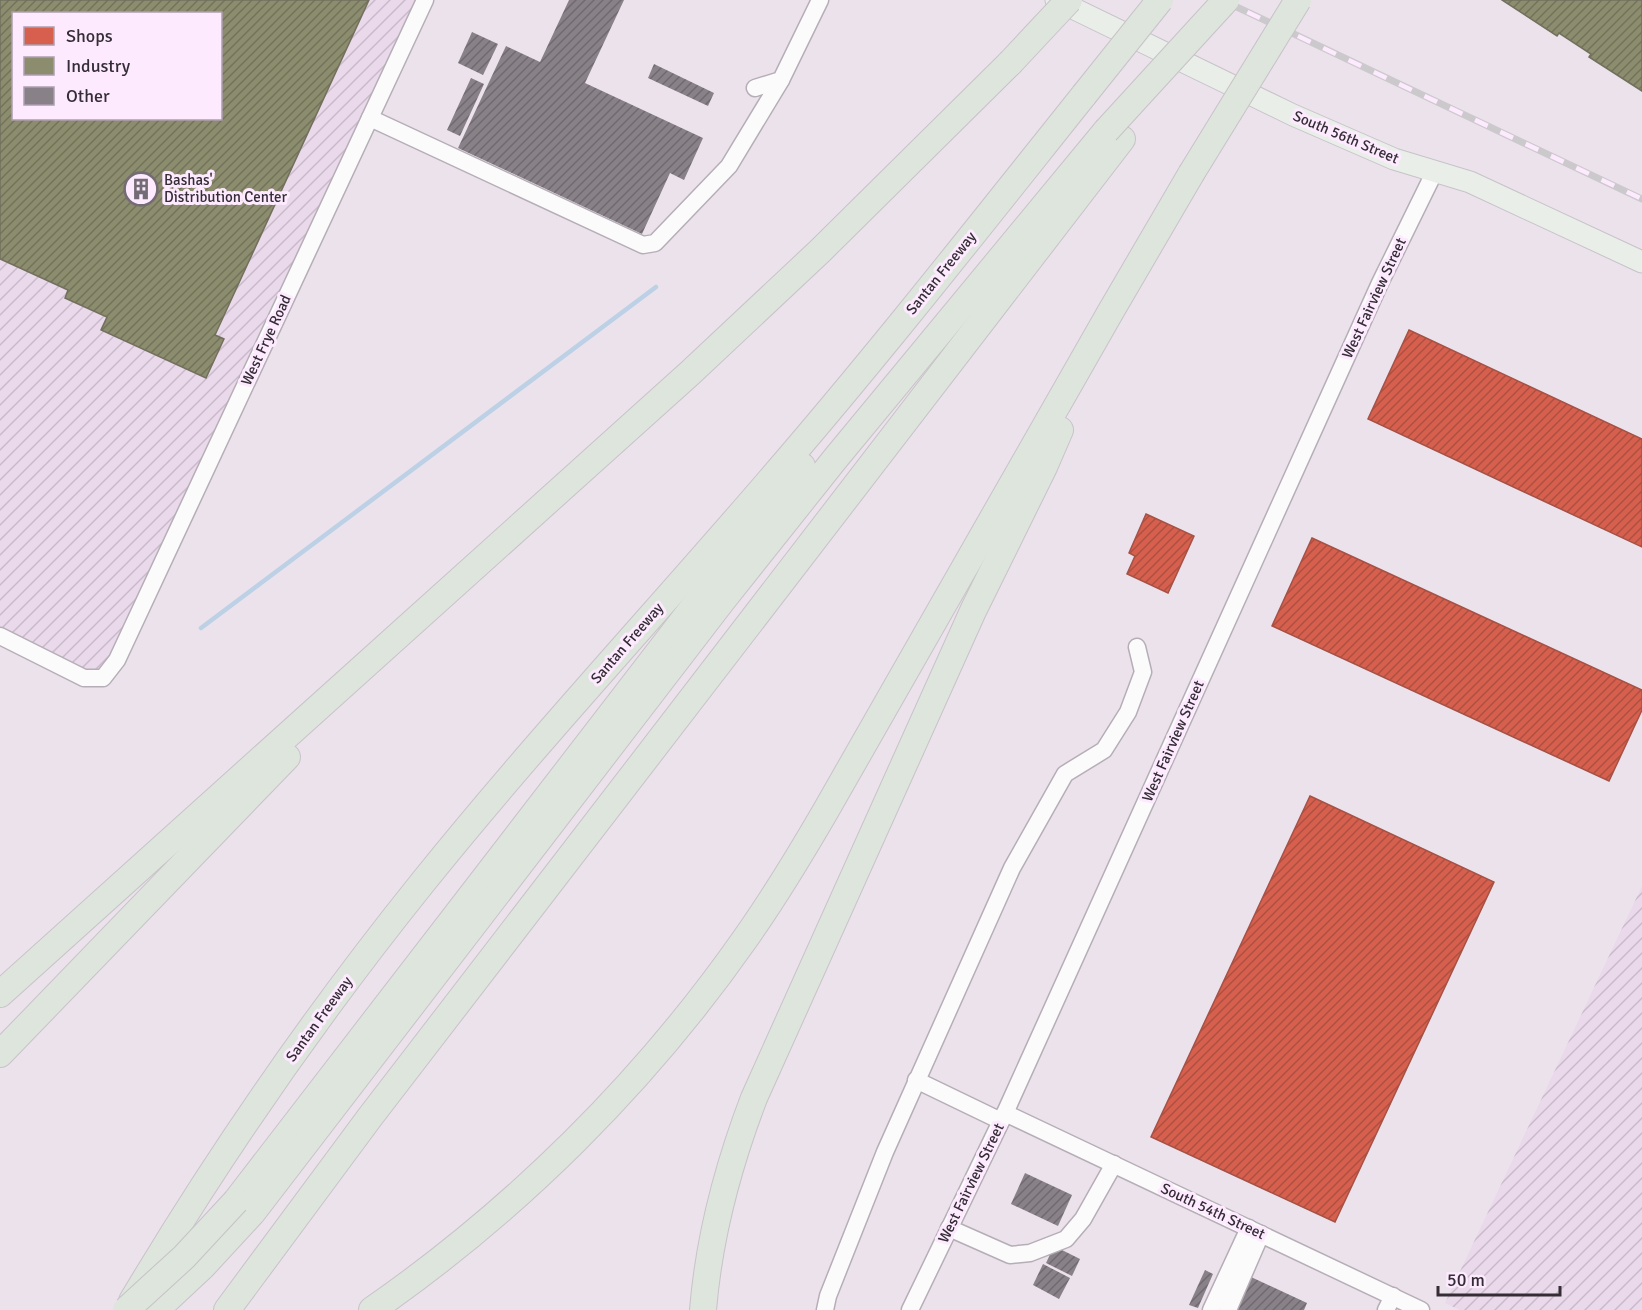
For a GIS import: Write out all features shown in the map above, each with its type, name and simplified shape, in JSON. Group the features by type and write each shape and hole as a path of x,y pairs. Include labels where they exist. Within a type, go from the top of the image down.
{"highway":[{"path":"0,994 625,433 756,312 1010,63 1069,0"},
{"name":"Santan Freeway","path":"126,1310 184,1215 256,1107 317,1020 388,926 500,789 774,476 943,271 1160,0"},
{"path":"227,1310 298,1211 1114,135 1226,0"},
{"path":"126,1310 244,1207 835,459 1231,0"},
{"path":"372,1310 461,1243 544,1171 633,1079 728,963 778,890 825,812 1111,311 1191,174 1298,0"},
{"path":"156,1310 209,1260 244,1207 676,629 788,486 943,271"},
{"path":"703,1310 722,1196 754,1098 973,611 1044,467 1111,311"},
{"path":"0,1054 304,740 379,654"}],"main road":[{"name":"South 56th Street","path":"1056,0 1293,115 1394,159 1470,182 1642,262"}],"street":[{"name":"West Frye Road","path":"0,636 84,678 103,678 117,660 425,0"},
{"path":"370,118 643,245 655,243 729,166 781,80 820,0"},
{"path":"755,88 781,80"},
{"name":"West Fairview Street","path":"910,1310 1003,1117 1380,283 1435,171"},
{"path":"825,1310 828,1296 885,1152 1012,868 1065,774 1104,750 1128,712 1143,672 1137,647"},
{"name":"South 54th Street","path":"916,1080 1114,1164 1255,1231 1389,1303 1421,1310"},
{"path":"949,1228 1010,1256 1030,1253 1066,1239 1083,1219 1114,1164"},
{"path":"1211,1310 1255,1231"},
{"path":"1228,1310 1255,1231"}],"shaded area":[{"path":"0,0 424,0 103,678 0,636"},
{"path":"1642,886 1642,1310 1460,1310 1445,1303"}],"building: Shops":[{"path":"1409,330 1642,439 1642,547 1368,419"},
{"path":"1146,514 1194,536 1168,593 1127,574 1135,556 1129,553"},
{"path":"1312,538 1642,690 1642,710 1609,781 1272,626"},
{"path":"1310,796 1494,882 1335,1222 1151,1137"}],"building: Industry":[{"name":"Bashas' Distribution Center","path":"0,0 369,0 215,335 224,339 206,378 101,330 107,317 65,298 68,290 0,259"},
{"path":"1502,0 1642,0 1642,91 1589,57 1591,54 1559,33 1557,36"}],"building: Other":[{"path":"569,0 624,0 585,83 703,138 684,180 670,173 642,234 458,148 506,46 540,62"},
{"path":"472,32 498,44 483,75 458,63"},
{"path":"654,64 714,93 708,106 648,78"},
{"path":"471,78 484,84 460,136 447,130"},
{"path":"1025,1173 1072,1195 1058,1226 1011,1204"},
{"path":"1054,1246 1080,1259 1072,1276 1046,1263"},
{"path":"1043,1264 1070,1278 1059,1299 1033,1285"},
{"path":"1205,1270 1213,1274 1198,1308 1189,1305"},
{"path":"1251,1277 1307,1303 1304,1310 1236,1310"}],"waterway":[{"path":"201,628 656,287"}],"railway":[{"path":"1222,0 1642,199"}],"place":[{"name":"Bashas' Distribution Center","path":"141,189"}]}
